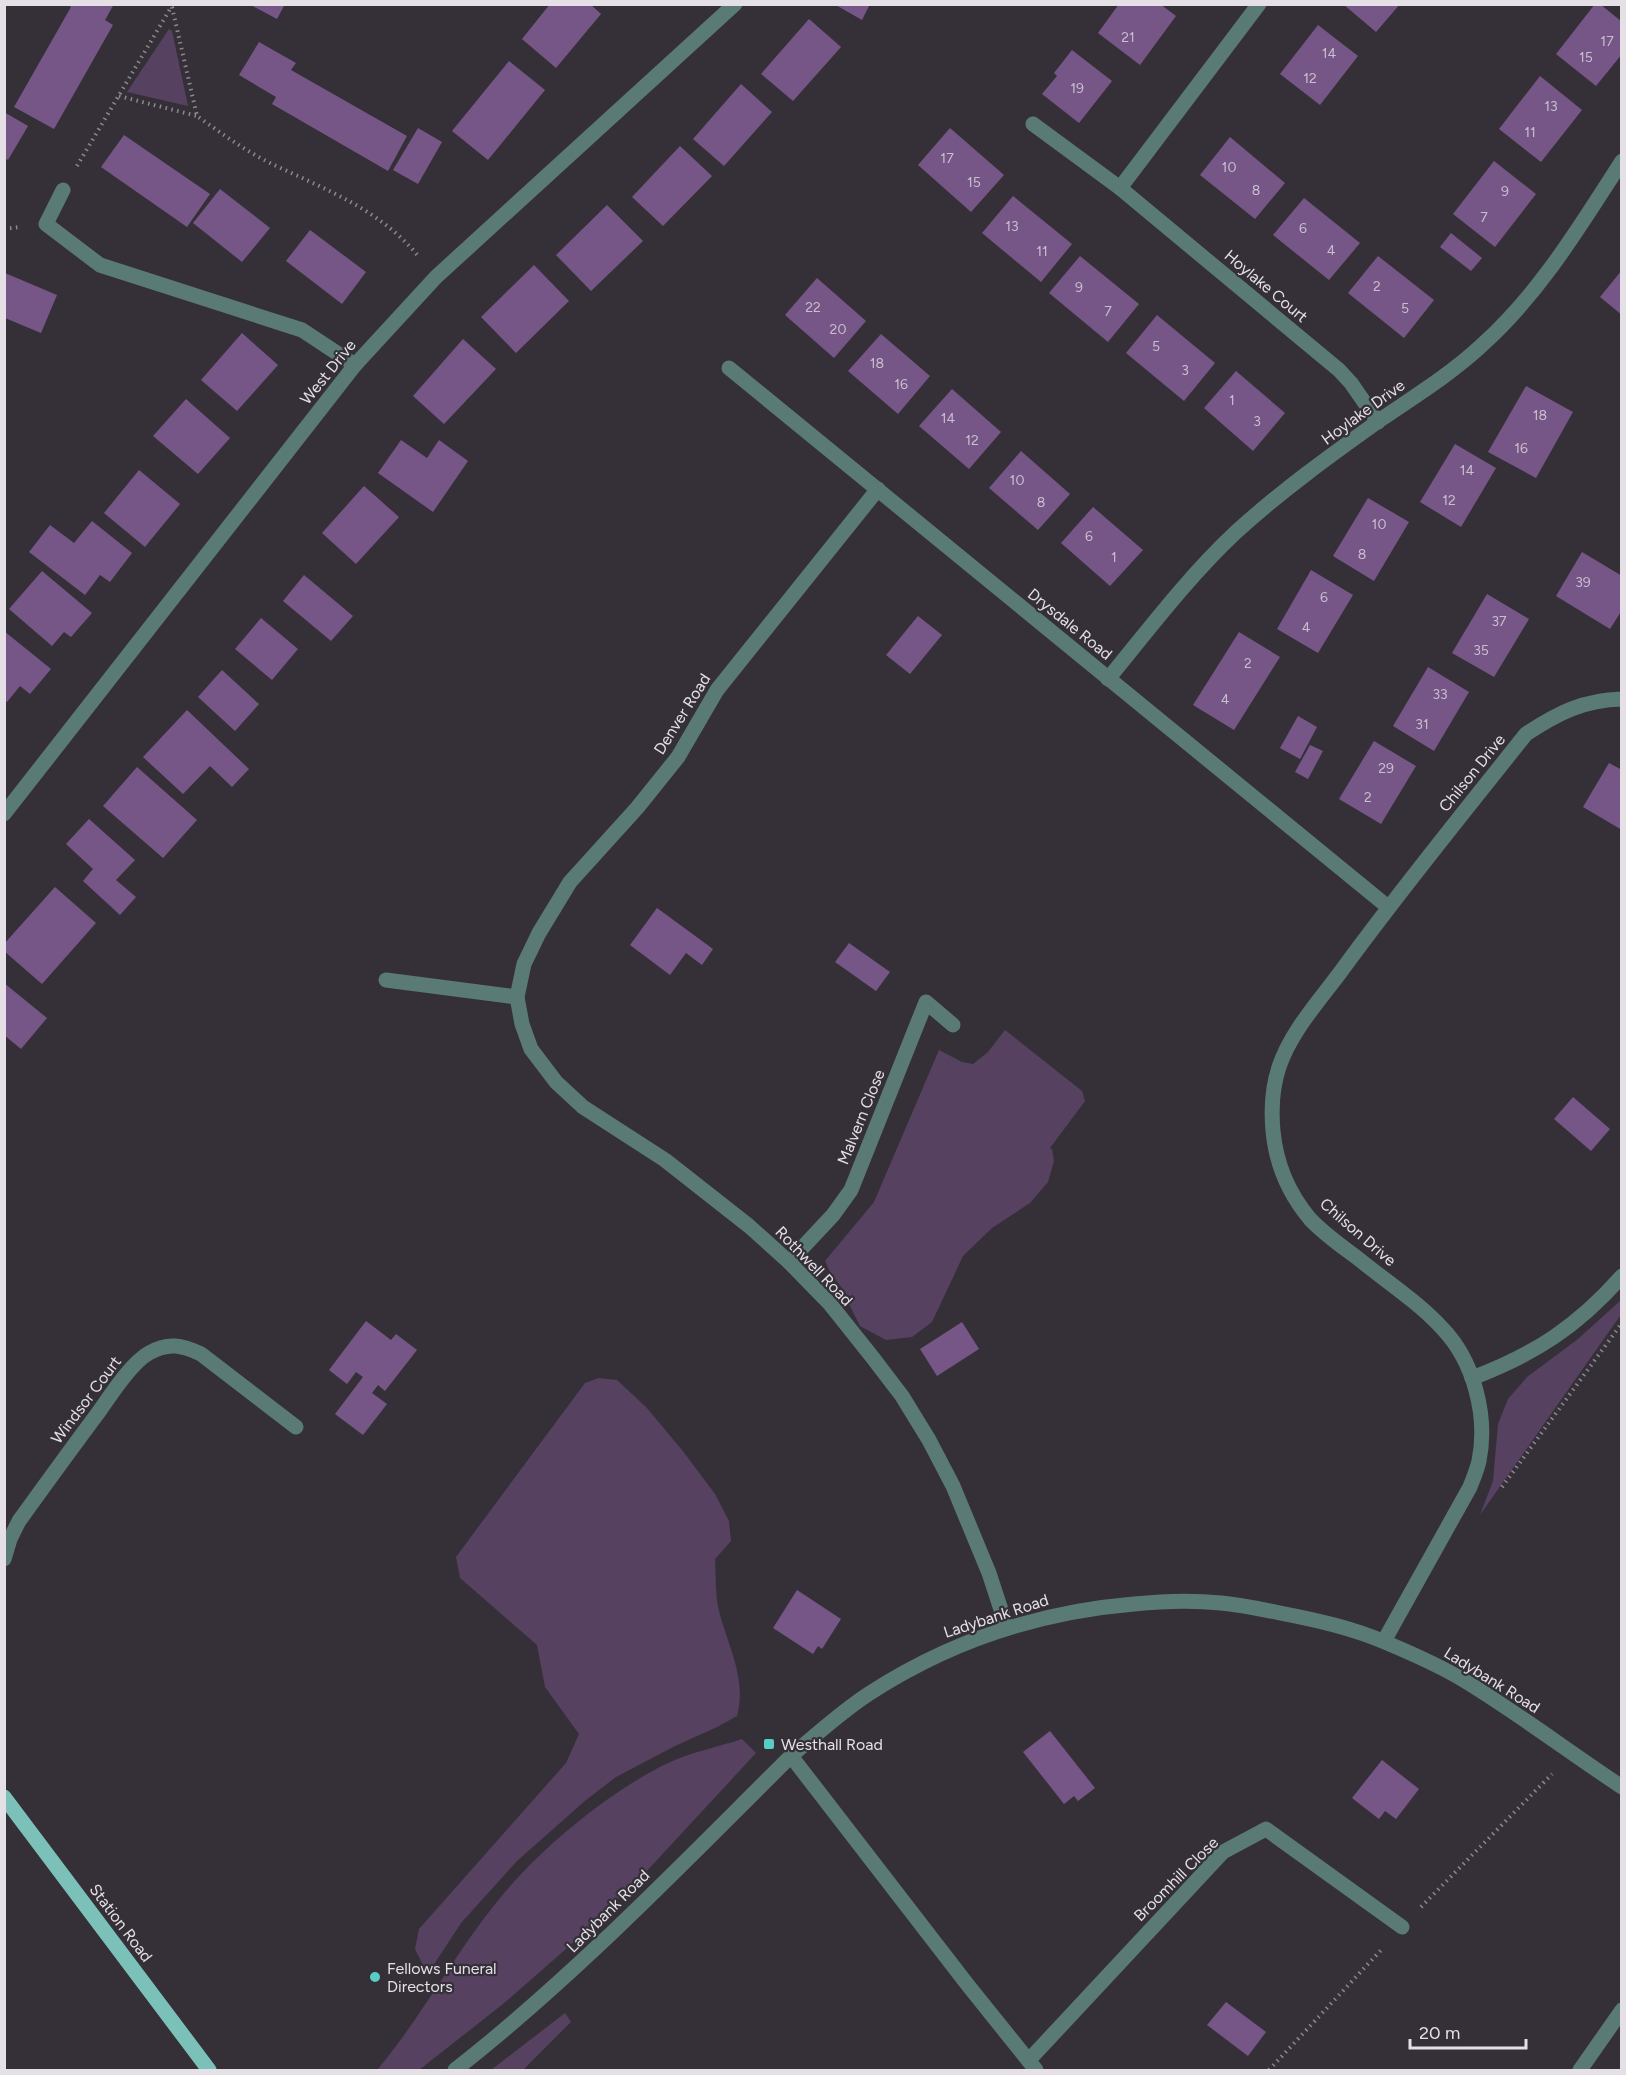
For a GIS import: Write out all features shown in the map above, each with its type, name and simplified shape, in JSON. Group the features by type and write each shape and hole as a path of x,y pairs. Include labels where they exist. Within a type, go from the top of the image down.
{"main road":[{"name":"Station Road","path":"4,1797 209,2070"}],"street":[{"name":"West Drive","path":"4,814 355,366 436,277 735,4"},
{"path":"1120,188 1259,4"},
{"name":"Hoylake Court","path":"1033,124 1120,188 1339,370 1351,383 1378,422"},
{"name":"Hoylake Drive","path":"1108,679 1196,574 1236,532 1281,493 1451,371 1483,344 1511,315 1572,239 1622,161"},
{"path":"63,190 46,224 100,265 302,330 355,366"},
{"name":"Drysdale Road","path":"729,368 1388,907"},
{"name":"Denver Road","path":"517,997 524,964 539,933 570,882 637,808 678,757 717,690 878,489"},
{"name":"Chilson Drive","path":"1384,1641 1470,1487 1479,1462 1481,1421 1472,1378 1462,1356 1443,1329 1311,1219 1291,1190 1276,1154 1272,1118 1272,1100 1280,1065 1299,1028 1388,907 1526,734 1553,716 1575,707 1601,699 1622,699"},
{"path":"386,980 517,997"},
{"name":"Rothwell Road","path":"517,997 522,1024 531,1049 556,1082 584,1107 665,1160 749,1226 789,1262 830,1304 873,1358 902,1396 953,1485 1007,1628"},
{"name":"Malvern Close","path":"789,1262 833,1215 851,1190 926,1002 953,1025"},
{"path":"1472,1378 1506,1365 1537,1349 1600,1301 1622,1276"},
{"name":"Windsor Court","path":"4,1559 19,1521 106,1401 140,1360 160,1348 171,1345 184,1346 201,1354 296,1427"},
{"name":"Ladybank Road","path":"455,2070 506,2030 575,1970 791,1756 829,1723 900,1674 969,1640 1061,1614 1152,1602 1220,1602 1321,1621 1384,1641 1464,1680 1622,1787"},
{"path":"791,1756 1032,2065"},
{"name":"Broomhill Close","path":"1032,2065 1223,1852 1266,1829 1402,1927"},
{"path":"1580,2070 1622,2010"}],"path":[{"path":"172,6 197,116"},
{"path":"63,190 172,6"},
{"path":"119,96 197,116 239,146 342,196 375,216 408,243 436,277"},
{"path":"1498,1492 1622,1323"}],"shaded area":[{"path":"169,29 172,31 188,106 127,92"},
{"path":"1005,1030 1082,1091 1085,1101 1050,1148 1054,1161 1048,1182 1030,1203 992,1228 963,1256 932,1322 912,1337 886,1340 860,1326 849,1304 850,1299 830,1272 825,1261 874,1202 939,1050 962,1062 973,1064 988,1052"},
{"path":"1620,1301 1620,1316 1480,1515 1493,1481 1498,1424 1508,1399 1527,1377 1578,1339"},
{"path":"599,1378 617,1380 646,1407 715,1494 729,1521 731,1541 715,1559 716,1585 719,1611 738,1676 740,1689 737,1716 616,1777 586,1800 517,1861 461,1923 431,1969 426,1971 415,1949 419,1929 566,1763 579,1734 545,1687 537,1645 460,1578 456,1557 585,1383"},
{"path":"742,1739 756,1753 644,1874 567,1948 503,2004 419,2070 377,2070 408,2029 480,1923 513,1883 553,1843 598,1806 645,1775 686,1756"},
{"path":"565,2013 571,2022 523,2070 491,2070"}],"building":[{"path":"66,4 114,4 105,20 113,25 54,129 14,107 71,7"},
{"path":"249,4 285,4 277,19"},
{"path":"550,4 590,4 601,14 556,68 522,39"},
{"path":"834,4 870,4 862,20"},
{"path":"1119,4 1160,4 1176,16 1140,65 1098,33"},
{"path":"1343,4 1400,4 1376,32"},
{"path":"1595,4 1600,4 1622,22 1622,54 1596,86 1556,54"},
{"path":"809,19 841,47 793,101 761,74"},
{"path":"1318,25 1358,56 1320,105 1280,74"},
{"path":"259,42 296,63 291,70 407,136 388,171 272,104 276,97 239,75"},
{"path":"1072,50 1112,81 1079,123 1042,94 1057,76 1054,73"},
{"path":"509,61 545,90 488,160 452,131"},
{"path":"1540,76 1582,110 1541,162 1499,129"},
{"path":"741,84 772,112 724,166 693,139"},
{"path":"4,112 28,126 8,160 4,158"},
{"path":"418,128 442,142 418,184 393,170"},
{"path":"950,128 1004,175 971,212 918,165"},
{"path":"124,135 210,194 187,227 101,167"},
{"path":"1230,137 1285,183 1255,219 1200,175"},
{"path":"680,146 712,176 663,226 632,197"},
{"path":"1494,161 1536,194 1495,247 1453,214"},
{"path":"220,189 270,228 242,262 193,223"},
{"path":"1013,196 1072,244 1041,282 982,233"},
{"path":"1304,198 1360,243 1329,280 1273,235"},
{"path":"607,205 643,241 591,291 556,255"},
{"path":"310,230 366,272 342,304 286,261"},
{"path":"1451,233 1482,258 1471,271 1440,247"},
{"path":"1080,256 1139,304 1108,342 1049,293"},
{"path":"1378,256 1434,300 1404,338 1348,293"},
{"path":"534,265 569,301 516,353 481,317"},
{"path":"1622,270 1622,315 1600,297"},
{"path":"5,273 57,295 41,333 5,318"},
{"path":"817,278 866,321 834,358 785,315"},
{"path":"1157,315 1215,363 1184,401 1126,353"},
{"path":"242,333 278,365 237,411 201,380"},
{"path":"881,334 930,376 898,414 848,371"},
{"path":"463,339 496,369 444,424 413,396"},
{"path":"1236,371 1285,413 1253,451 1204,408"},
{"path":"1526,386 1573,412 1536,478 1488,452"},
{"path":"952,389 1001,432 969,469 919,426"},
{"path":"186,399 230,438 198,474 153,436"},
{"path":"401,440 427,458 439,440 468,461 433,512 378,473"},
{"path":"1455,444 1496,468 1461,527 1420,502"},
{"path":"1021,451 1070,494 1038,530 989,488"},
{"path":"139,470 180,504 145,547 104,513"},
{"path":"364,486 399,517 356,564 322,533"},
{"path":"1368,498 1409,522 1374,581 1333,556"},
{"path":"1093,507 1143,550 1110,586 1061,543"},
{"path":"92,521 132,553 110,582 100,575 85,595 29,552 50,525 74,543"},
{"path":"1582,552 1622,576 1622,610 1610,629 1556,596"},
{"path":"1311,570 1353,595 1318,653 1277,629"},
{"path":"42,571 92,613 71,637 64,632 52,646 9,609"},
{"path":"304,575 353,616 331,641 283,601"},
{"path":"1487,594 1529,619 1494,677 1452,653"},
{"path":"918,616 942,635 910,674 886,655"},
{"path":"261,618 298,649 272,680 235,649"},
{"path":"4,631 51,669 30,694 20,686 7,702 4,700"},
{"path":"1239,632 1280,657 1234,730 1193,705"},
{"path":"1428,667 1469,692 1434,751 1393,726"},
{"path":"222,670 259,704 235,731 198,697"},
{"path":"187,710 249,769 232,787 210,766 183,794 143,757"},
{"path":"1298,716 1317,727 1300,759 1280,748"},
{"path":"1374,741 1416,766 1381,824 1339,799"},
{"path":"1310,745 1323,751 1308,779 1295,772"},
{"path":"1609,763 1622,770 1622,830 1583,807"},
{"path":"137,767 197,820 163,858 103,806"},
{"path":"89,819 135,860 116,880 136,897 120,915 83,881 93,869 66,844"},
{"path":"55,887 96,923 42,984 4,951 4,944"},
{"path":"657,908 713,949 702,965 686,953 670,975 630,945"},
{"path":"849,943 890,972 876,991 835,962"},
{"path":"4,983 47,1018 21,1049 4,1035"},
{"path":"1573,1097 1610,1129 1591,1151 1554,1119"},
{"path":"366,1321 391,1340 396,1334 417,1350 385,1391 378,1385 372,1393 387,1404 363,1435 335,1414 363,1377 356,1372 347,1384 329,1370"},
{"path":"962,1322 979,1349 937,1376 920,1349"},
{"path":"797,1590 841,1619 822,1649 818,1646 813,1654 773,1628"},
{"path":"1050,1731 1095,1788 1078,1801 1074,1796 1064,1804 1023,1752"},
{"path":"1382,1760 1419,1789 1396,1819 1385,1811 1379,1819 1352,1798"},
{"path":"1226,2002 1266,2032 1248,2056 1207,2025"}],"place":[{"name":"Westhall Road","path":"769,1744"},
{"name":"Fellows Funeral Directors","path":"375,1977"}]}
